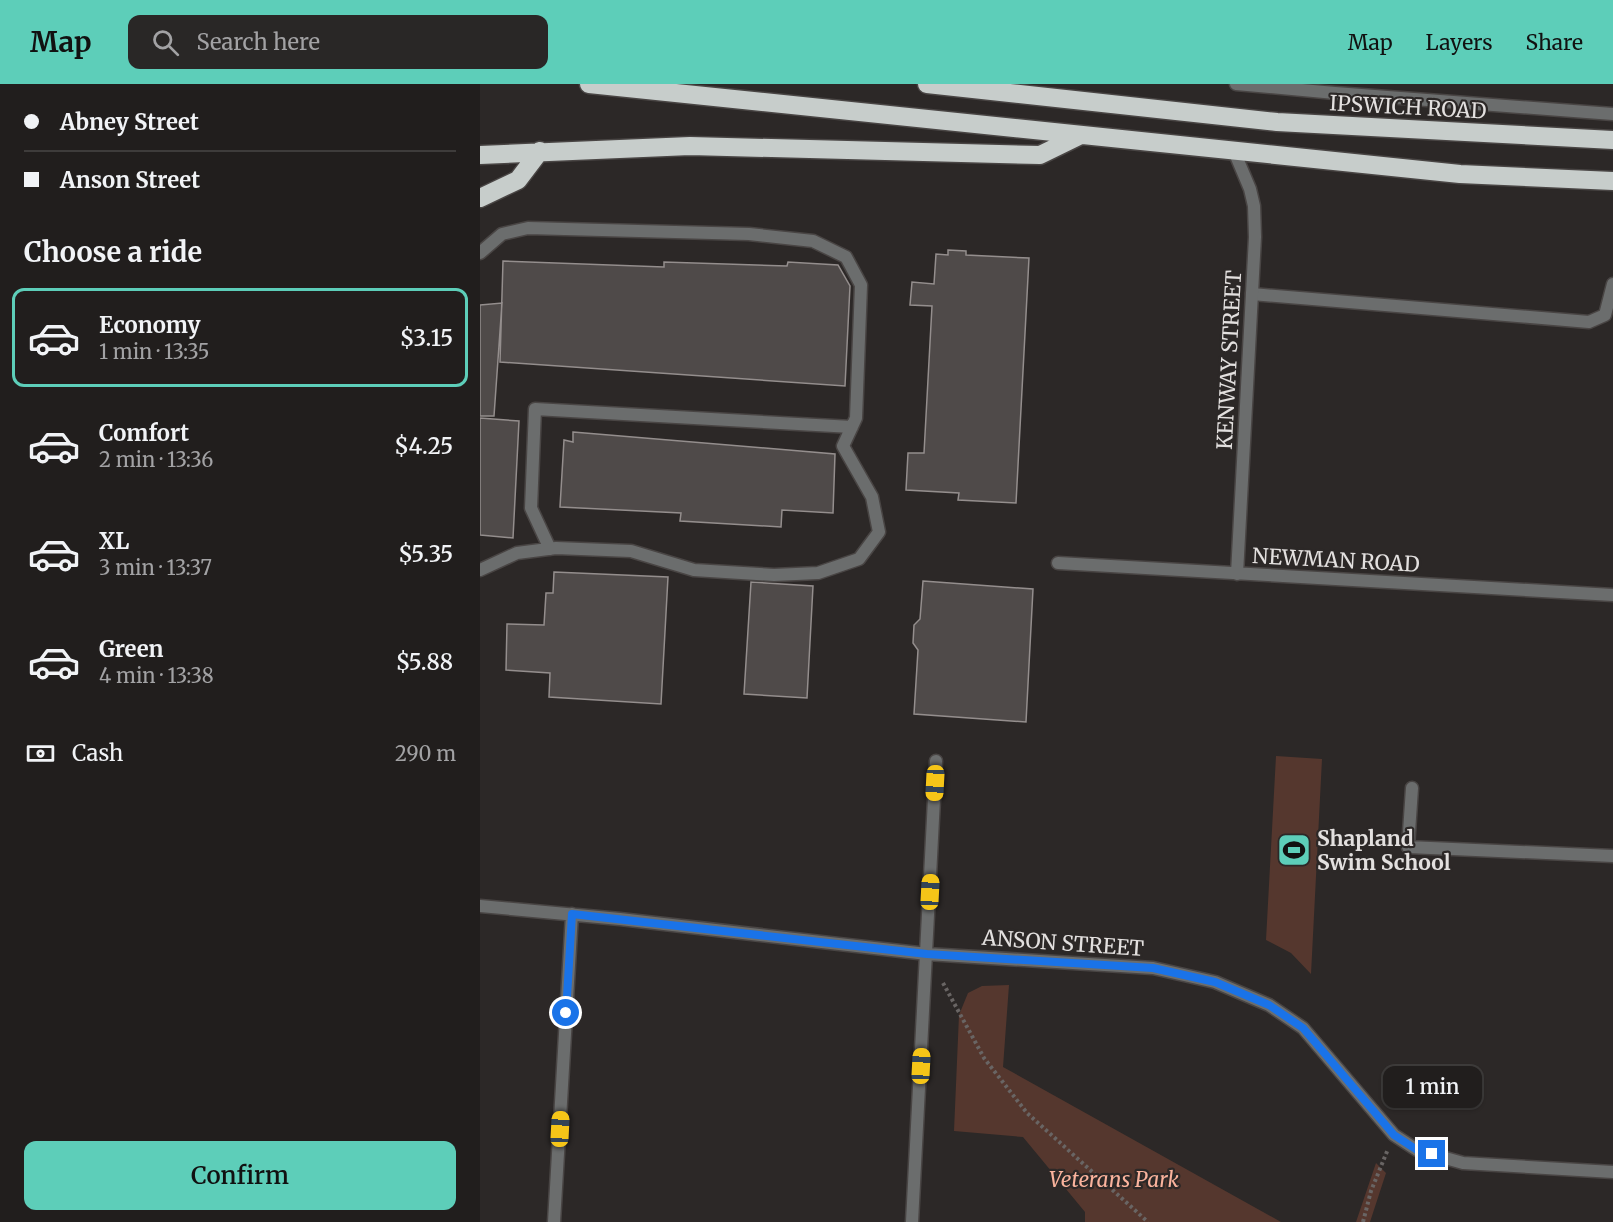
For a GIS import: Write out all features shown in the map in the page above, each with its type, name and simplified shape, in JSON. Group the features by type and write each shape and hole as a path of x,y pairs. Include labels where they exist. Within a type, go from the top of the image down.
{"highway":[{"path":"589,84 1460,174 1613,181"},
{"name":"IPSWICH ROAD","path":"927,84 1277,122 1613,140"},
{"path":"480,154 690,146 1040,155 1081,135"},
{"path":"480,198 518,180 540,151"}],"street":[{"name":"IPSWICH ROAD","path":"1236,84 1613,114"},
{"name":"KENWAY STREET","path":"1234,151 1250,189 1254,206 1255,237 1237,574"},
{"path":"480,253 502,234 528,228 749,234 813,241 846,257 861,285 856,418 843,446 872,497 879,532 859,559 818,573 774,575 694,570 631,551 550,549 517,553 480,570"},
{"path":"1252,294 1589,322 1605,315 1613,284"},
{"path":"550,549 531,508 535,409 852,427"},
{"name":"NEWMAN ROAD","path":"1058,563 1613,595"},
{"path":"912,1222 936,761"},
{"path":"1412,788 1408,847 1613,856"},
{"name":"ANSON STREET","path":"480,906 572,914 927,954 1153,968 1215,982 1269,1005 1303,1028 1394,1135 1417,1150 1463,1162 1613,1172"},
{"path":"554,1222 572,914"}],"path":[{"path":"927,954 984,1058 1027,1113 1148,1222"},
{"path":"1362,1222 1371,1191 1394,1135"}],"green space":[{"name":"Shapland Swim School","path":"1276,756 1322,759 1311,974 1291,953 1266,940"},
{"name":"Veterans Park","path":"1009,985 1003,1067 1281,1222 1085,1222 1085,1212 1023,1137 954,1131 959,1015 968,993 982,986"},
{"path":"1376,1163 1386,1173 1370,1222 1356,1222"}],"building":[{"path":"948,250 966,251 966,255 1029,258 1016,503 958,500 959,493 906,490 908,453 924,453 932,306 910,305 912,282 934,284 936,254 948,255"},
{"path":"503,261 664,267 664,262 787,266 788,262 838,265 850,286 845,386 500,362"},
{"path":"502,303 494,416 480,416 480,305"},
{"path":"480,418 519,421 513,538 480,535"},
{"path":"573,432 835,454 833,513 782,510 781,527 680,521 681,513 560,507 564,440 573,442"},
{"path":"554,572 668,577 661,704 549,697 550,673 506,670 507,624 544,625 546,593 553,593"},
{"path":"923,581 1033,589 1026,722 914,714 918,650 913,643 914,625 920,619"},
{"path":"751,582 813,586 807,698 744,694"}],"place":[{"name":"Shapland Swim School","path":"1294,850"}],"route":[{"path":"566,1013 572,914 927,954 1153,968 1215,982 1269,1005 1303,1028 1394,1135 1417,1150 1432,1154"}]}
